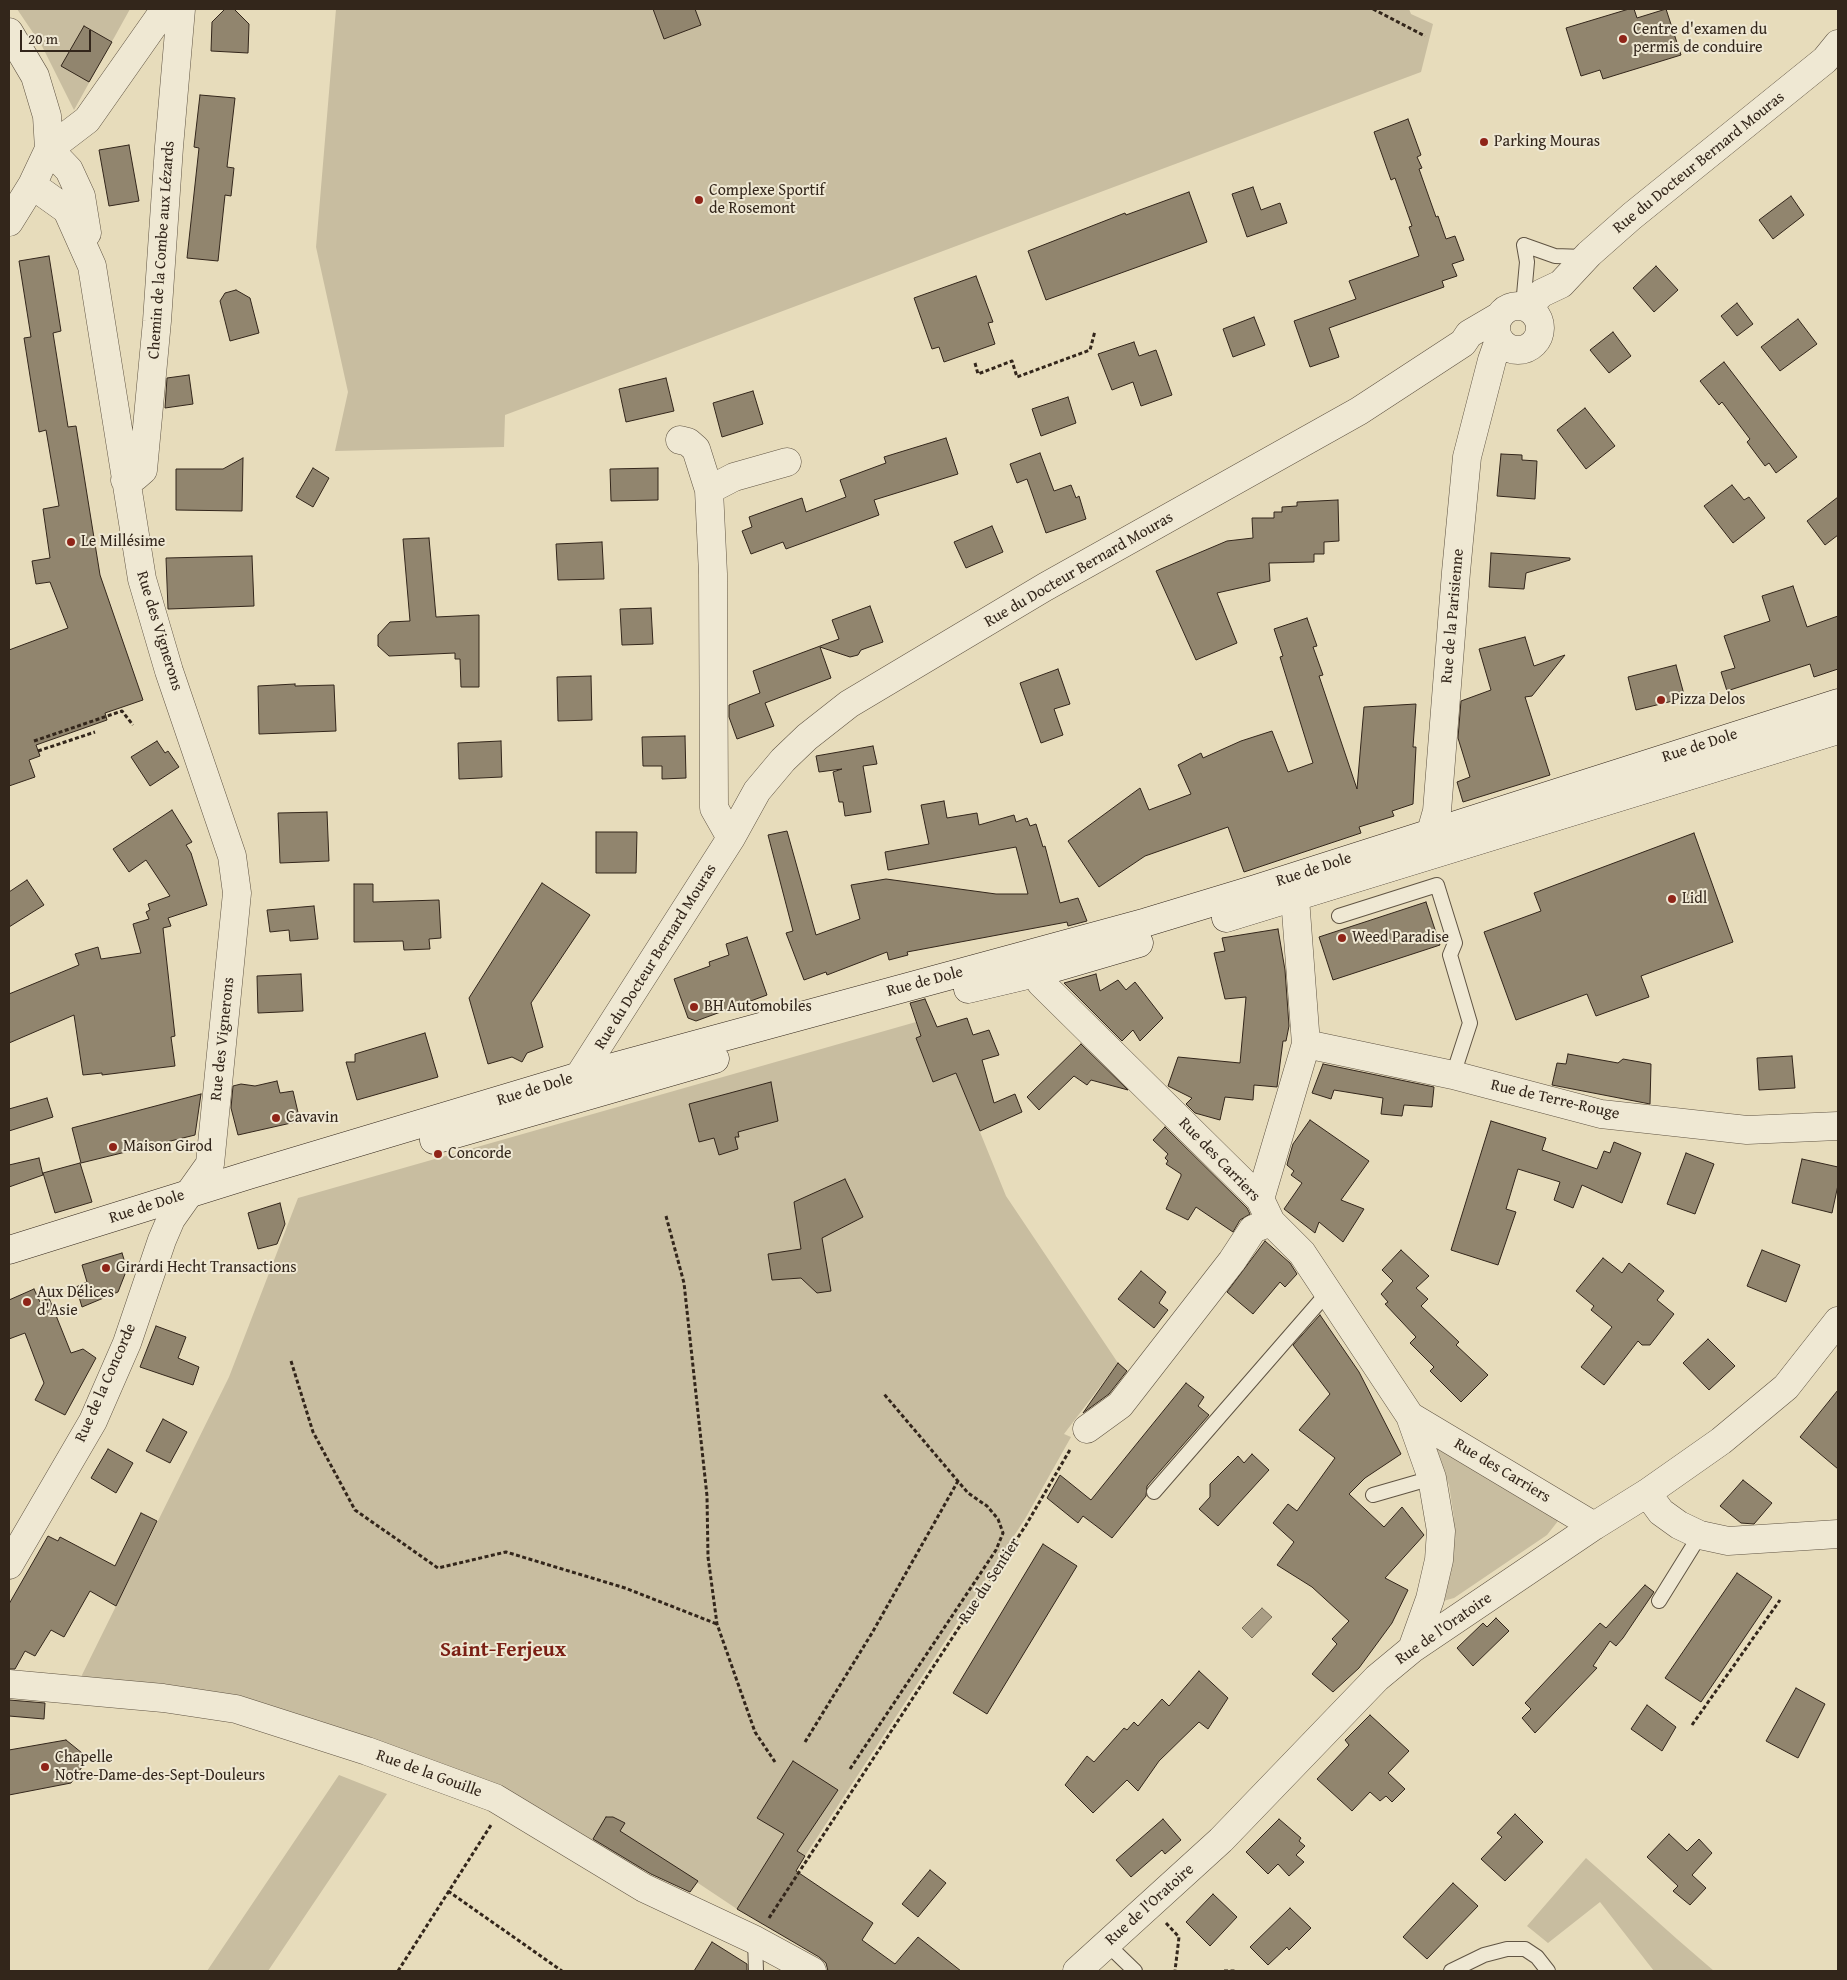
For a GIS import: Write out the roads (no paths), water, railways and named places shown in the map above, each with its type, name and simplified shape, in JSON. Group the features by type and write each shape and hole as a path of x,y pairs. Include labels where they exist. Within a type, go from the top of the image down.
{"street":[{"path":"9,222 32,185 49,149 87,120 164,9"},
{"name":"Chemin de la Combe aux Lézards","path":"125,480 135,478 143,470 158,322 169,147 181,9"},
{"path":"9,32 35,76 47,116 49,149 69,170 81,196 92,266"},
{"name":"Rue du Docteur Bernard Mouras","path":"1525,306 1542,293 1561,284 1587,256 1632,216 1825,60 1838,44"},
{"name":"Rue des Vignerons","path":"32,185 67,210 92,266 125,480 148,601 232,856 237,893 210,1164 171,1219"},
{"name":"Rue du Docteur Bernard Mouras","path":"1535,341 1550,318 1561,284"},
{"path":"1525,306 1535,313 1539,320 1535,341 1515,350 1498,331 1508,307 1525,306"},
{"name":"Rue du Docteur Bernard Mouras","path":"516,1116 564,1095 574,1087 731,838 757,791 783,760 807,737 848,704 1046,587 1316,436 1463,343 1480,342 1498,331"},
{"name":"Rue de la Parisienne","path":"1431,832 1437,811 1467,457 1498,331"},
{"name":"Rue de la Parisienne","path":"1482,401 1535,341"},
{"path":"680,440 688,442 696,449 709,490 713,574 714,808 731,838"},
{"path":"709,490 734,477 787,462"},
{"name":"Rue de Dole","path":"1431,832 1838,703"},
{"name":"Rue de Dole","path":"9,1250 580,1076 1147,922 1353,869 1838,730"},
{"path":"1353,869 1380,862 1422,846 1431,832"},
{"name":"Rue de Dole","path":"9,1269 516,1116 741,1051 780,1035 933,994 956,992 1040,972 1296,898 1353,869"},
{"path":"1087,1429 1120,1405 1232,1262 1265,1210 1306,1044 1296,898"},
{"path":"1040,972 1040,967 1049,958 1143,932 1147,922"},
{"name":"Rue des Carriers","path":"1040,972 1041,983 1265,1210 1302,1253 1410,1416 1432,1478 1442,1531 1439,1560 1430,1599 1412,1650"},
{"name":"Rue de Terre-Rouge","path":"1306,1044 1453,1075 1601,1114 1747,1130 1838,1126"},
{"name":"Rue de la Concorde","path":"9,1565 93,1421 127,1343 171,1219"},
{"name":"Rue de l'Oratoire","path":"1077,1971 1221,1840 1377,1678 1412,1650 1594,1526 1647,1493 1721,1440 1786,1386 1838,1321"},
{"name":"Rue des Carriers","path":"1410,1416 1594,1526"},
{"path":"1647,1493 1661,1512 1679,1525 1700,1536 1728,1541 1838,1534"},
{"name":"Rue de la Gouille","path":"9,1684 164,1698 236,1709 367,1750 495,1798 636,1884 755,1940 812,1971"}],"lane":[{"path":"1525,306 1527,262 1524,245 1555,256 1587,256"},
{"path":"1339,916 1437,885 1455,944 1450,955 1470,1023 1453,1075"},
{"path":"1154,1492 1328,1292"},
{"path":"1373,1494 1432,1478"},
{"path":"1659,1601 1700,1536"},
{"path":"755,1940 756,1971"},
{"path":"1107,1944 1136,1971"},
{"path":"1451,1971 1484,1955 1507,1949 1525,1949 1537,1956 1548,1971"}],"place":[{"name":"Centre d'examen du permis de conduire","path":"1623,39"},
{"name":"Parking Mouras","path":"1484,142"},
{"name":"Complexe Sportif de Rosemont","path":"699,200"},
{"name":"Le Millésime","path":"71,542"},
{"name":"Pizza Delos","path":"1661,700"},
{"name":"Lidl","path":"1672,899"},
{"name":"Weed Paradise","path":"1342,938"},
{"name":"BH Automobiles","path":"694,1007"},
{"name":"Cavavin","path":"276,1118"},
{"name":"Maison Girod","path":"113,1147"},
{"name":"Concorde","path":"438,1154"},
{"name":"Girardi Hecht Transactions","path":"106,1268"},
{"name":"Aux Délices d'Asie","path":"27,1302"},
{"name":"Chapelle Notre-Dame-des-Sept-Douleurs","path":"45,1767"}],"district":[{"name":"Saint-Ferjeux","path":"503,1651"}]}
